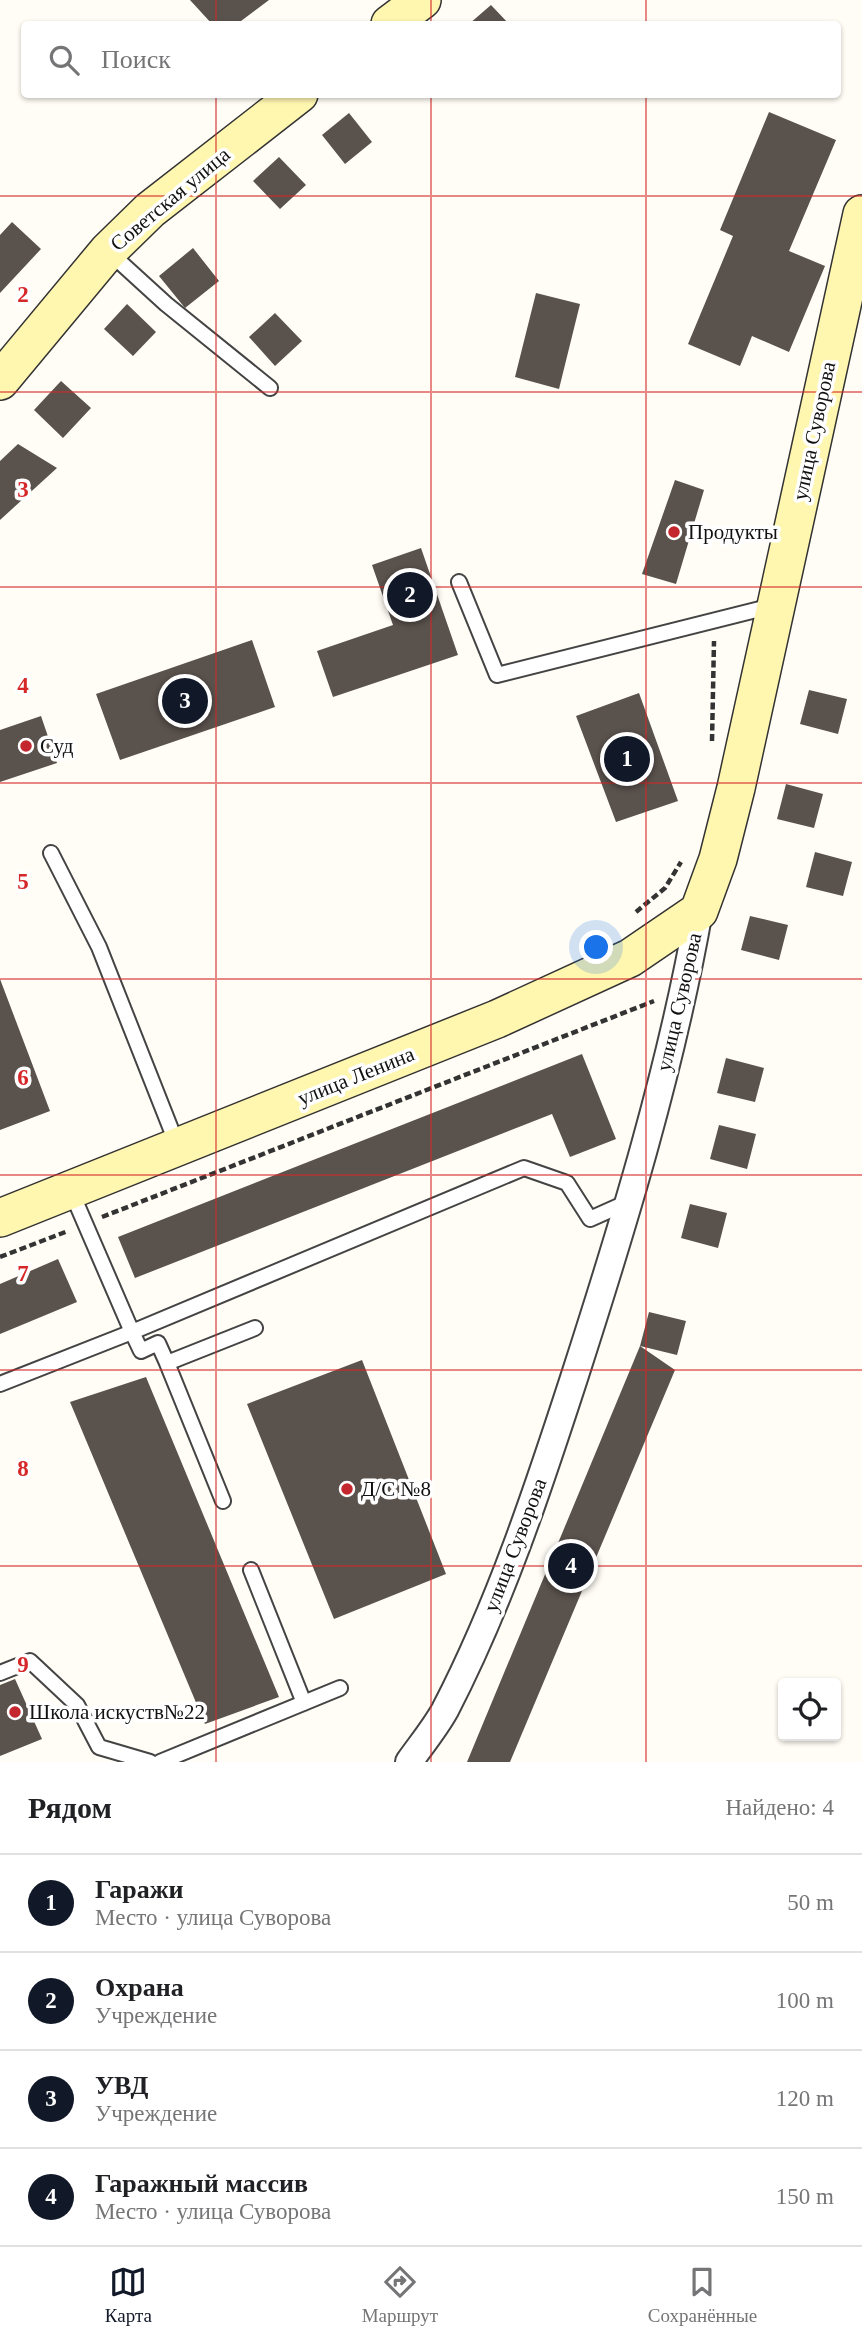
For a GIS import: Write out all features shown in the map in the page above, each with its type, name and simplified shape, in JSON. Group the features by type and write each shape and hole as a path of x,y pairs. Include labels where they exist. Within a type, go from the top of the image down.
{"street":[{"path":"394,21 422,0"},
{"name":"Советская улица","path":"0,381 108,251 150,210 294,98"},
{"name":"улица Суворова","path":"409,1762 444,1712 491,1610 543,1475 630,1201 685,988 699,911 718,859 777,605 862,214"},
{"name":"улица Ленина","path":"0,1218 497,1019 630,958 699,911"}],"lane":[{"path":"108,251 166,304 270,388"},
{"path":"459,582 498,675 777,605"},
{"path":"51,853 99,947 178,1148"},
{"path":"0,1384 132,1332 524,1168 567,1183 590,1219 630,1201"},
{"path":"71,1191 141,1351 158,1343 223,1501"},
{"path":"167,1363 255,1328"},
{"path":"251,1570 304,1703"},
{"path":"0,1673 30,1661 77,1705 99,1747 150,1762"},
{"path":"160,1762 340,1688"}],"path":[{"path":"712,753 714,621"},
{"path":"634,915 665,888 687,852"},
{"path":"0,1257 685,988"}],"building":[{"path":"190,0 269,0 241,21 209,21"},
{"path":"491,5 506,21 472,21"},
{"path":"769,112 836,140 789,251 825,266 789,352 752,336 740,366 688,344 733,236 720,230"},
{"path":"349,113 372,142 345,164 322,135"},
{"path":"279,157 306,185 280,209 253,181"},
{"path":"12,222 41,249 0,293 0,235"},
{"path":"193,248 219,281 185,308 159,276"},
{"path":"536,293 580,304 559,389 515,377"},
{"path":"127,304 156,332 133,356 104,329"},
{"path":"275,313 302,341 275,366 249,337"},
{"path":"61,381 91,408 63,438 34,410"},
{"path":"18,444 57,468 0,520 0,461"},
{"name":"Продукты","path":"675,480 704,490 676,584 642,574"},
{"path":"421,548 458,655 333,697 317,651 393,625 372,565"},
{"path":"252,640 275,707 120,760 96,694"},
{"path":"809,690 847,699 838,734 800,724"},
{"path":"639,693 678,801 616,822 576,716"},
{"name":"Суд","path":"41,716 57,763 0,782 0,730"},
{"path":"786,784 823,794 814,828 777,819"},
{"path":"815,852 852,862 843,896 806,887"},
{"path":"750,916 788,925 779,960 741,950"},
{"path":"0,979 50,1111 0,1130"},
{"path":"582,1054 616,1139 570,1157 552,1114 135,1278 118,1237"},
{"path":"726,1058 764,1068 755,1102 717,1093"},
{"path":"719,1125 756,1134 747,1169 710,1159"},
{"path":"690,1204 727,1213 718,1248 681,1238"},
{"path":"58,1259 77,1302 0,1334 0,1284"},
{"path":"649,1312 686,1321 677,1355 640,1346"},
{"path":"640,1346 675,1370 510,1762 467,1762"},
{"name":"Д/С №8","path":"362,1360 446,1574 334,1619 247,1404"},
{"path":"146,1377 279,1697 205,1724 70,1402"},
{"name":"Школа искуств№22","path":"15,1679 42,1739 0,1756 0,1685"}],"place":[{"name":"Продукты","path":"674,532"},
{"name":"Охрана","path":"410,595"},
{"name":"УВД","path":"185,701"},
{"name":"Суд","path":"26,746"},
{"name":"Гаражи","path":"627,759"},
{"name":"Д/С №8","path":"347,1489"},
{"name":"Гаражный массив","path":"571,1566"},
{"name":"Школа искуств№22","path":"15,1712"}]}
